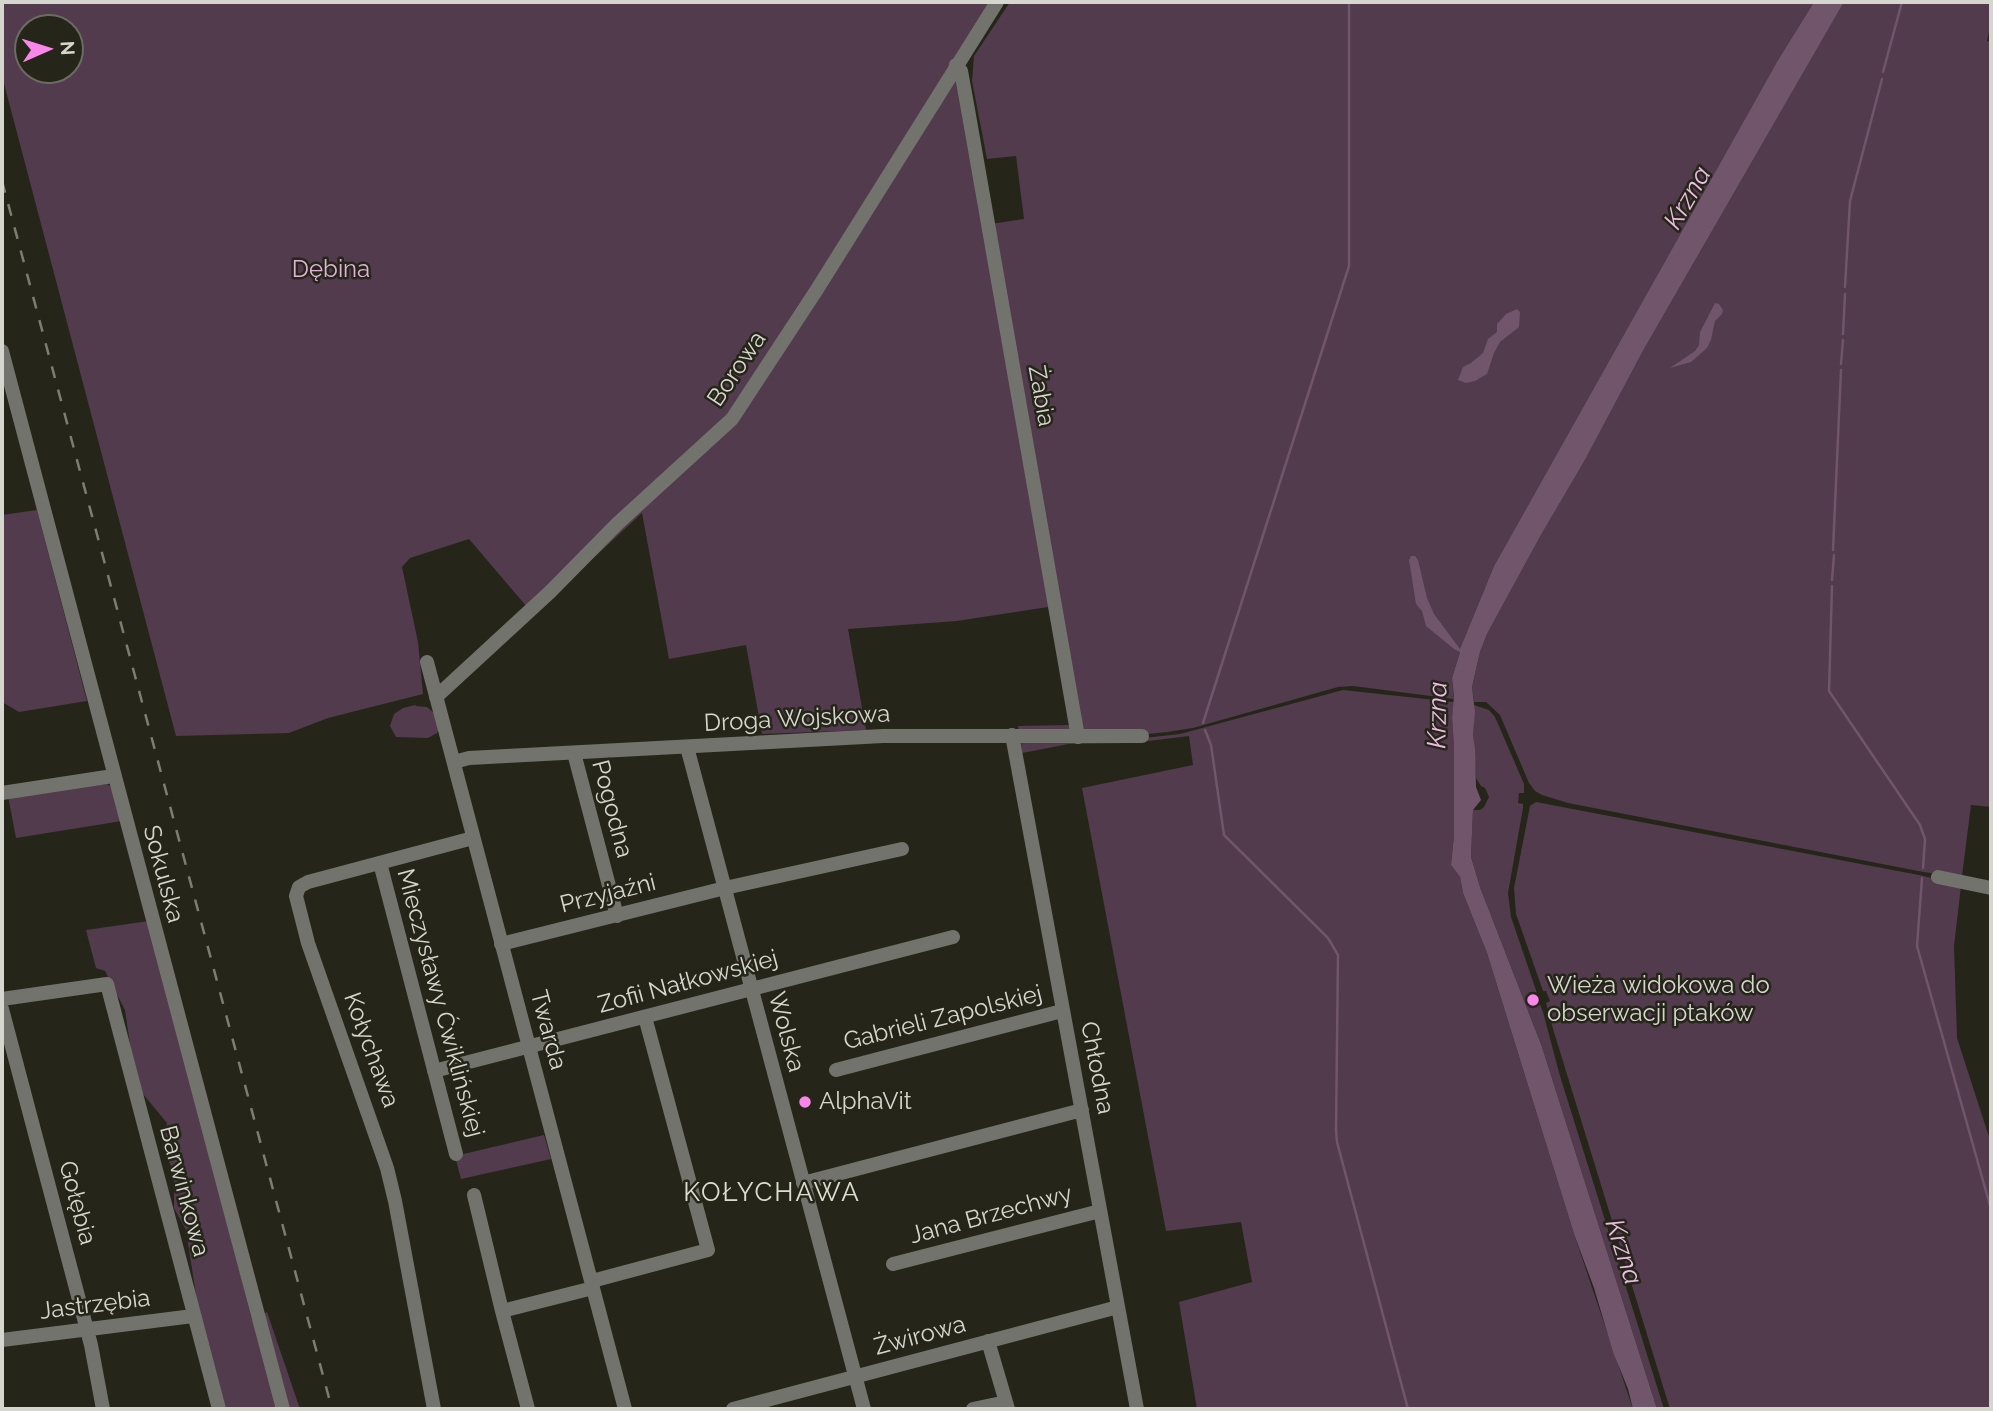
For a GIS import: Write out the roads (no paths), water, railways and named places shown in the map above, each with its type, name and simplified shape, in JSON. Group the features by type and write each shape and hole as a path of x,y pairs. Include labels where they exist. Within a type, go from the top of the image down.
{"street":[{"name":"Borowa","path":"436,697 550,592 617,524 732,419 816,291 997,2"},
{"name":"Żabia","path":"956,65 961,71 967,104 1078,737"},
{"name":"Sokulska","path":"2,351 283,1409"},
{"name":"Twarda","path":"427,662 625,1409"},
{"name":"Droga Wojskowa","path":"454,762 469,758 883,736 1142,736"},
{"name":"Chłodna","path":"1012,736 1137,1409"},
{"name":"Wolska","path":"687,747 864,1409"},
{"name":"Pogodna","path":"574,753 617,916"},
{"path":"2,793 113,776"},
{"name":"Kołychawa","path":"434,1409 387,1168 295,900 298,889 305,883 473,838"},
{"name":"Przyjaźni","path":"501,944 725,888 902,849"},
{"name":"Mieczysławy Ćwiklińskiej","path":"380,863 456,1154"},
{"path":"1938,877 1991,888"},
{"name":"Zofii Nałkowskiej","path":"434,1071 953,937"},
{"name":"Barwinkowa","path":"2,999 107,984 219,1409"},
{"name":"Gołębia","path":"2,1009 87,1330 103,1409"},
{"name":"Gabrieli Zapolskiej","path":"836,1070 1062,1011"},
{"path":"502,1311 708,1250 645,1017"},
{"path":"803,1184 1082,1110"},
{"path":"474,1195 528,1409"},
{"name":"Jana Brzechwy","path":"893,1264 1100,1210"},
{"name":"Żwirowa","path":"733,1409 750,1407 1118,1307"},
{"name":"Jastrzębia","path":"2,1340 193,1315"},
{"path":"973,1409 1007,1406 988,1341"}],"waterway":[{"path":"1203,723 1349,266 1349,2"},
{"path":"1883,72 1902,2"},
{"path":"1845,287 1850,201 1882,79"},
{"path":"1843,334 1845,294"},
{"path":"1841,364 1843,340"},
{"path":"1833,550 1841,370"},
{"path":"1832,580 1834,555"},
{"path":"1832,586 1829,691 1920,825 1925,839 1923,868"},
{"path":"1205,730 1211,745 1224,835 1328,938 1338,955 1337,1142 1408,1409"},
{"path":"1922,878 1917,946 1991,1209"}],"railway":[{"path":"2,181 332,1409"}],"place":[{"name":"Wieża widokowa do obserwacji ptaków","path":"1533,1000"},
{"name":"AlphaVit","path":"805,1102"}],"district":[{"name":"KOŁYCHAWA","path":"772,1193"}],"water label":[{"name":"Krzna","path":"1688,198"},
{"name":"Krzna","path":"1438,715"},
{"name":"Krzna","path":"1623,1252"}],"park label":[{"name":"Dębina","path":"331,270"}]}
